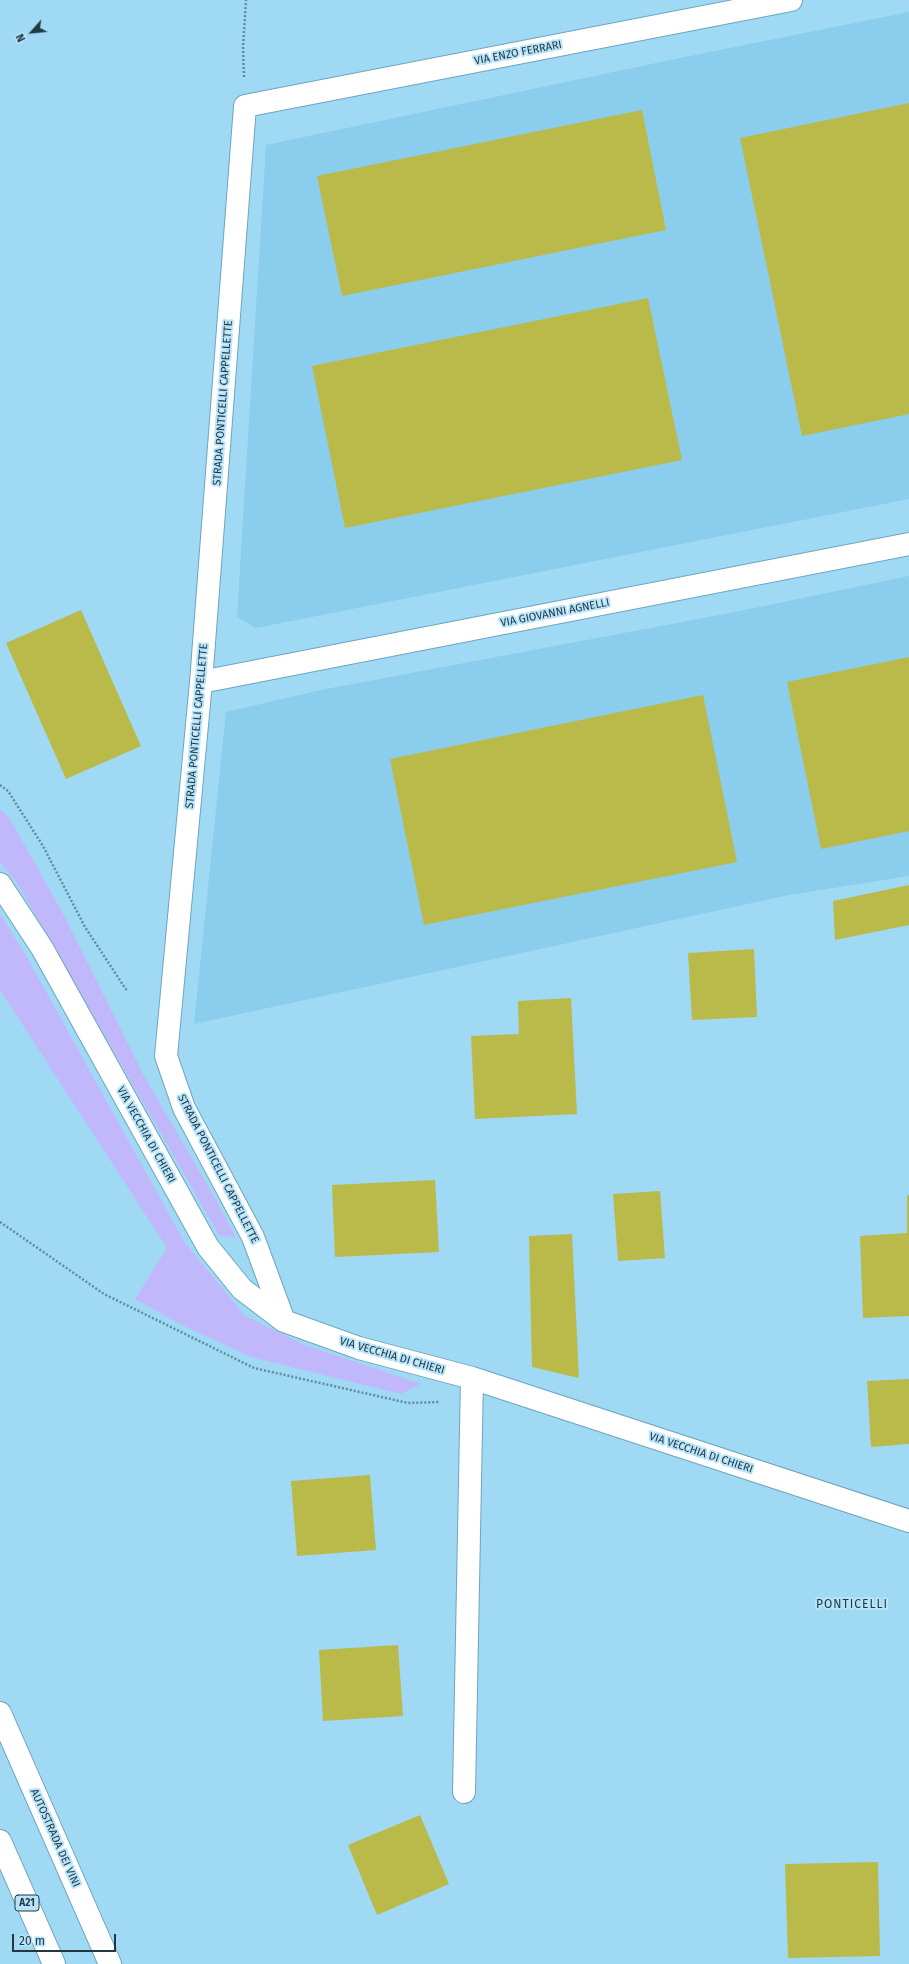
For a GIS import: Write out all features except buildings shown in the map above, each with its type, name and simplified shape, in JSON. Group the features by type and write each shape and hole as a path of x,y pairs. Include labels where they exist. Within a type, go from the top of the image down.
{"main road":[{"name":"VIA ENZO FERRARI","path":"245,106 791,0"},
{"name":"STRADA PONTICELLI CAPPELLETTE","path":"245,106 201,682 166,1056 184,1108 253,1237 284,1321"},
{"name":"VIA GIOVANNI AGNELLI","path":"201,682 909,544"},
{"name":"VIA VECCHIA DI CHIERI","path":"0,884 42,948 208,1247 242,1289 284,1321 359,1348 472,1378 909,1521"},
{"path":"464,1792 472,1378"},
{"name":"AUTOSTRADA DEI VINI","path":"0,1712 110,1964"},
{"name":"A21","path":"0,1841 54,1964"}],"path":[{"path":"245,106 243,48 246,0"},
{"path":"0,785 8,791 43,846 85,927 127,991"},
{"path":"0,1222 104,1294 254,1368 408,1403 472,1400"}],"shaded area":[{"path":"909,12 909,499 256,628 237,617 266,145 680,58"},
{"path":"909,576 909,876 789,895 194,1024 226,712 321,690 730,613"},
{"path":"0,809 10,819 61,910 143,1074 214,1196 236,1238 219,1235 17,883 0,862"},
{"path":"0,914 27,957 185,1243 245,1316 305,1345 421,1384 401,1394 251,1357 180,1324 135,1299 167,1248 0,990"}],"district":[{"name":"PONTICELLI","path":"852,1605"}]}
